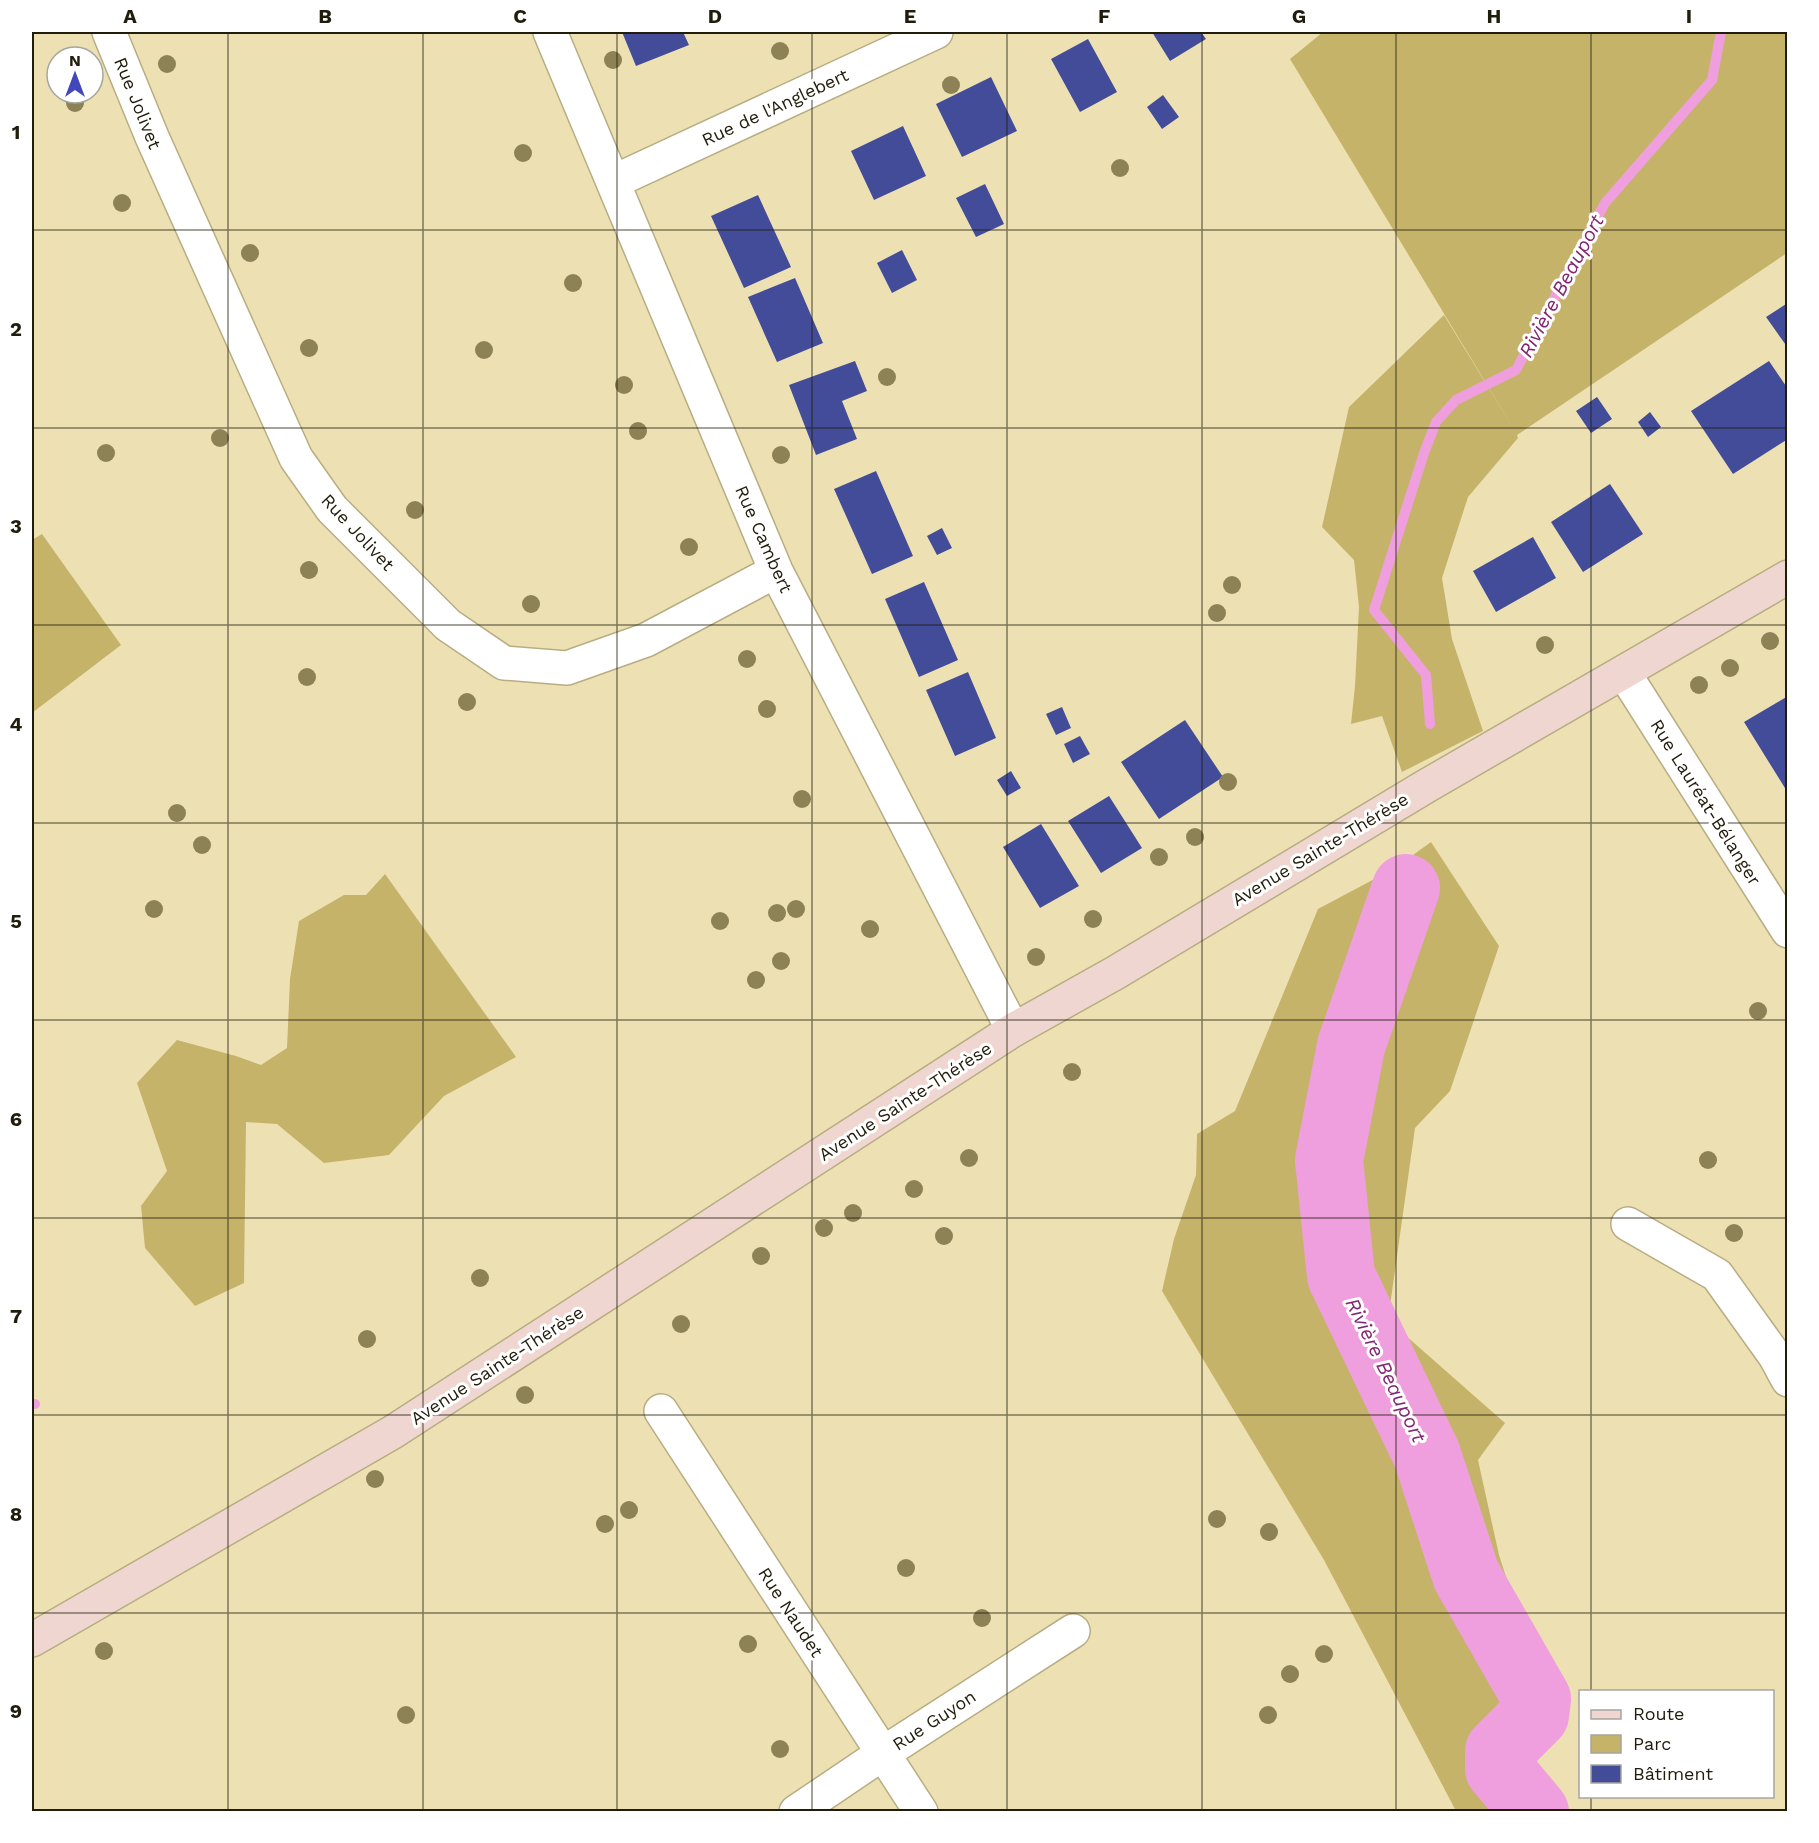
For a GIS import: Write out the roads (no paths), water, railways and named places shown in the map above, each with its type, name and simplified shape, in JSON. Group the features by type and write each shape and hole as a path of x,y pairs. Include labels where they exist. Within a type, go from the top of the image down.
{"street":[{"name":"Rue Jolivet","path":"109,32 152,137 296,458 332,509 448,625 504,663 567,668 646,640 776,571"},
{"name":"Rue Cambert","path":"550,32 776,571 1013,1030"},
{"name":"Rue de l'Anglebert","path":"613,182 936,32"},
{"name":"Avenue Sainte-Thérèse","path":"32,1640 393,1432 1013,1030 1114,973 1428,785 1788,577"},
{"name":"Rue Lauréat-Bélanger","path":"1624,673 1788,932"},
{"path":"1628,1224 1717,1275 1775,1356 1788,1380"},
{"name":"Rue Naudet","path":"662,1411 921,1812"},
{"name":"Rue Guyon","path":"796,1812 1073,1631"}],"waterway":[{"name":"Rivière Beauport","path":"1430,724 1426,675 1374,610 1436,422 1456,400 1516,370 1605,203 1712,80 1721,32"},
{"name":"Rivière Beauport","path":"1406,888 1351,1046 1329,1160 1341,1276 1427,1455 1466,1575 1537,1699 1535,1715 1499,1751 1499,1769 1535,1812"}]}
